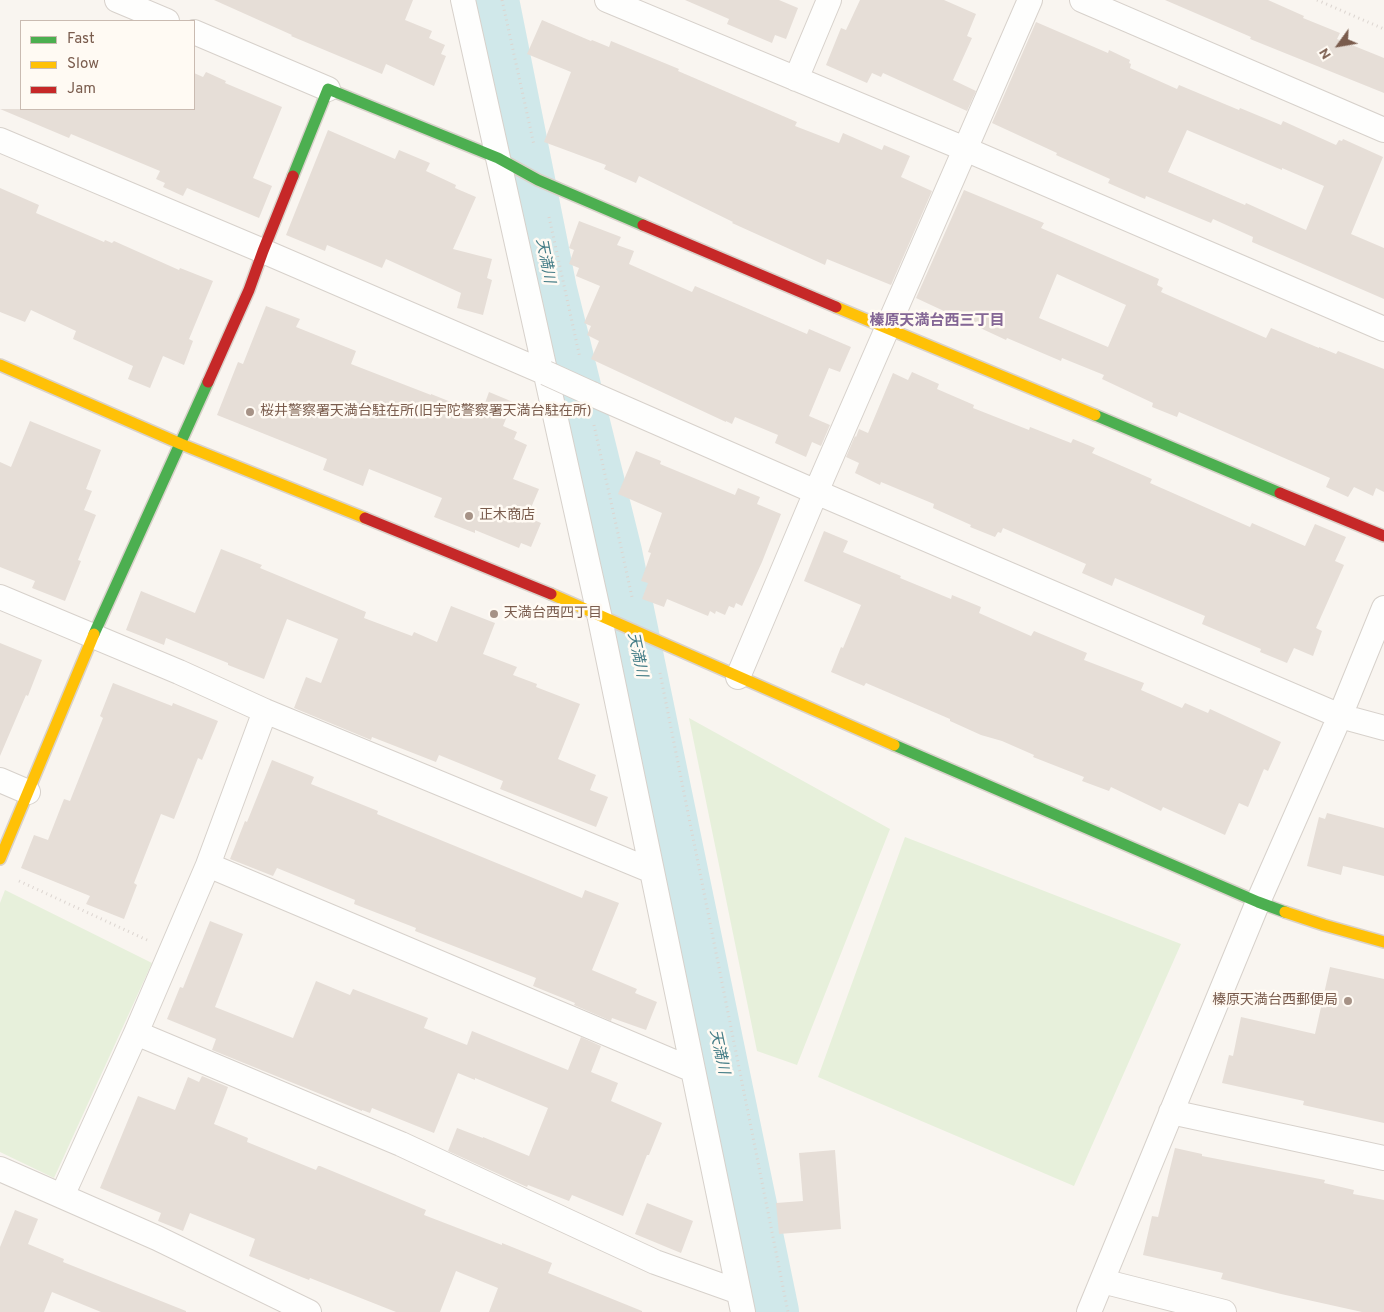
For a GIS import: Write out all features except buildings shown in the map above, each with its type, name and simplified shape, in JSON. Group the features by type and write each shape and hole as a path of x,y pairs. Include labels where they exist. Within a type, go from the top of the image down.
{"street":[{"path":"117,0 165,20"},
{"path":"463,0 599,614 741,1302"},
{"path":"796,79 829,0"},
{"path":"738,677 816,492 1030,0"},
{"path":"1082,0 1384,130"},
{"path":"620,3 1384,329"},
{"path":"195,32 498,158 538,180 1384,536"},
{"path":"0,859 93,636 182,444 249,290 328,89"},
{"path":"0,140 263,251 816,492 1340,716 1384,728"},
{"path":"0,364 182,444 478,563 599,614 738,677 1258,902 1324,925 1384,942"},
{"path":"0,597 265,710 652,871"},
{"path":"1089,1312 1258,902 1340,716 1384,608"},
{"path":"62,1196 136,1032 208,865 265,710"},
{"path":"0,780 28,792"},
{"path":"208,865 693,1070"},
{"path":"136,1032 401,1144 741,1302"},
{"path":"1172,1112 1384,1158"},
{"path":"0,1169 157,1238 309,1312"},
{"path":"1102,1281 1224,1312"}],"path":[{"path":"502,0 534,146"},
{"path":"1317,0 1384,29"},
{"path":"548,214 580,360"},
{"path":"593,418 639,632"},
{"path":"653,638 788,1312"},
{"path":"18,881 171,950"}],"green space":[{"path":"689,718 890,829 797,1065 757,1051"},
{"path":"905,837 1181,944 1074,1186 818,1077"},
{"path":"5,890 152,963 54,1178 0,1152 0,903"}],"waterway":[{"name":"天満川","path":"492,0 550,290 615,552 772,1312"}],"traffic: fast":[{"path":"293,176 328,89 498,158 538,180 643,225"},
{"path":"94,634 208,382"},
{"path":"1095,415 1280,493"},
{"path":"894,745 1285,912"}],"traffic: slow":[{"path":"836,307 1095,415"},
{"path":"0,365 181,444 365,518"},
{"path":"551,594 894,745"},
{"path":"0,859 94,634"},
{"path":"1285,912 1384,942"}],"traffic: jam":[{"path":"208,382 249,290 293,176"},
{"path":"643,225 836,307"},
{"path":"1280,493 1384,536"},
{"path":"365,518 551,594"}],"place":[{"name":"桜井警察署天満台駐在所(旧宇陀警察署天満台駐在所)","path":"250,412"},
{"name":"正木商店","path":"469,516"},
{"name":"天満台西四丁目","path":"494,614"},
{"name":"榛原天満台西郵便局","path":"1348,1001"}],"district":[{"name":"榛原天満台西三丁目","path":"937,322"}]}
